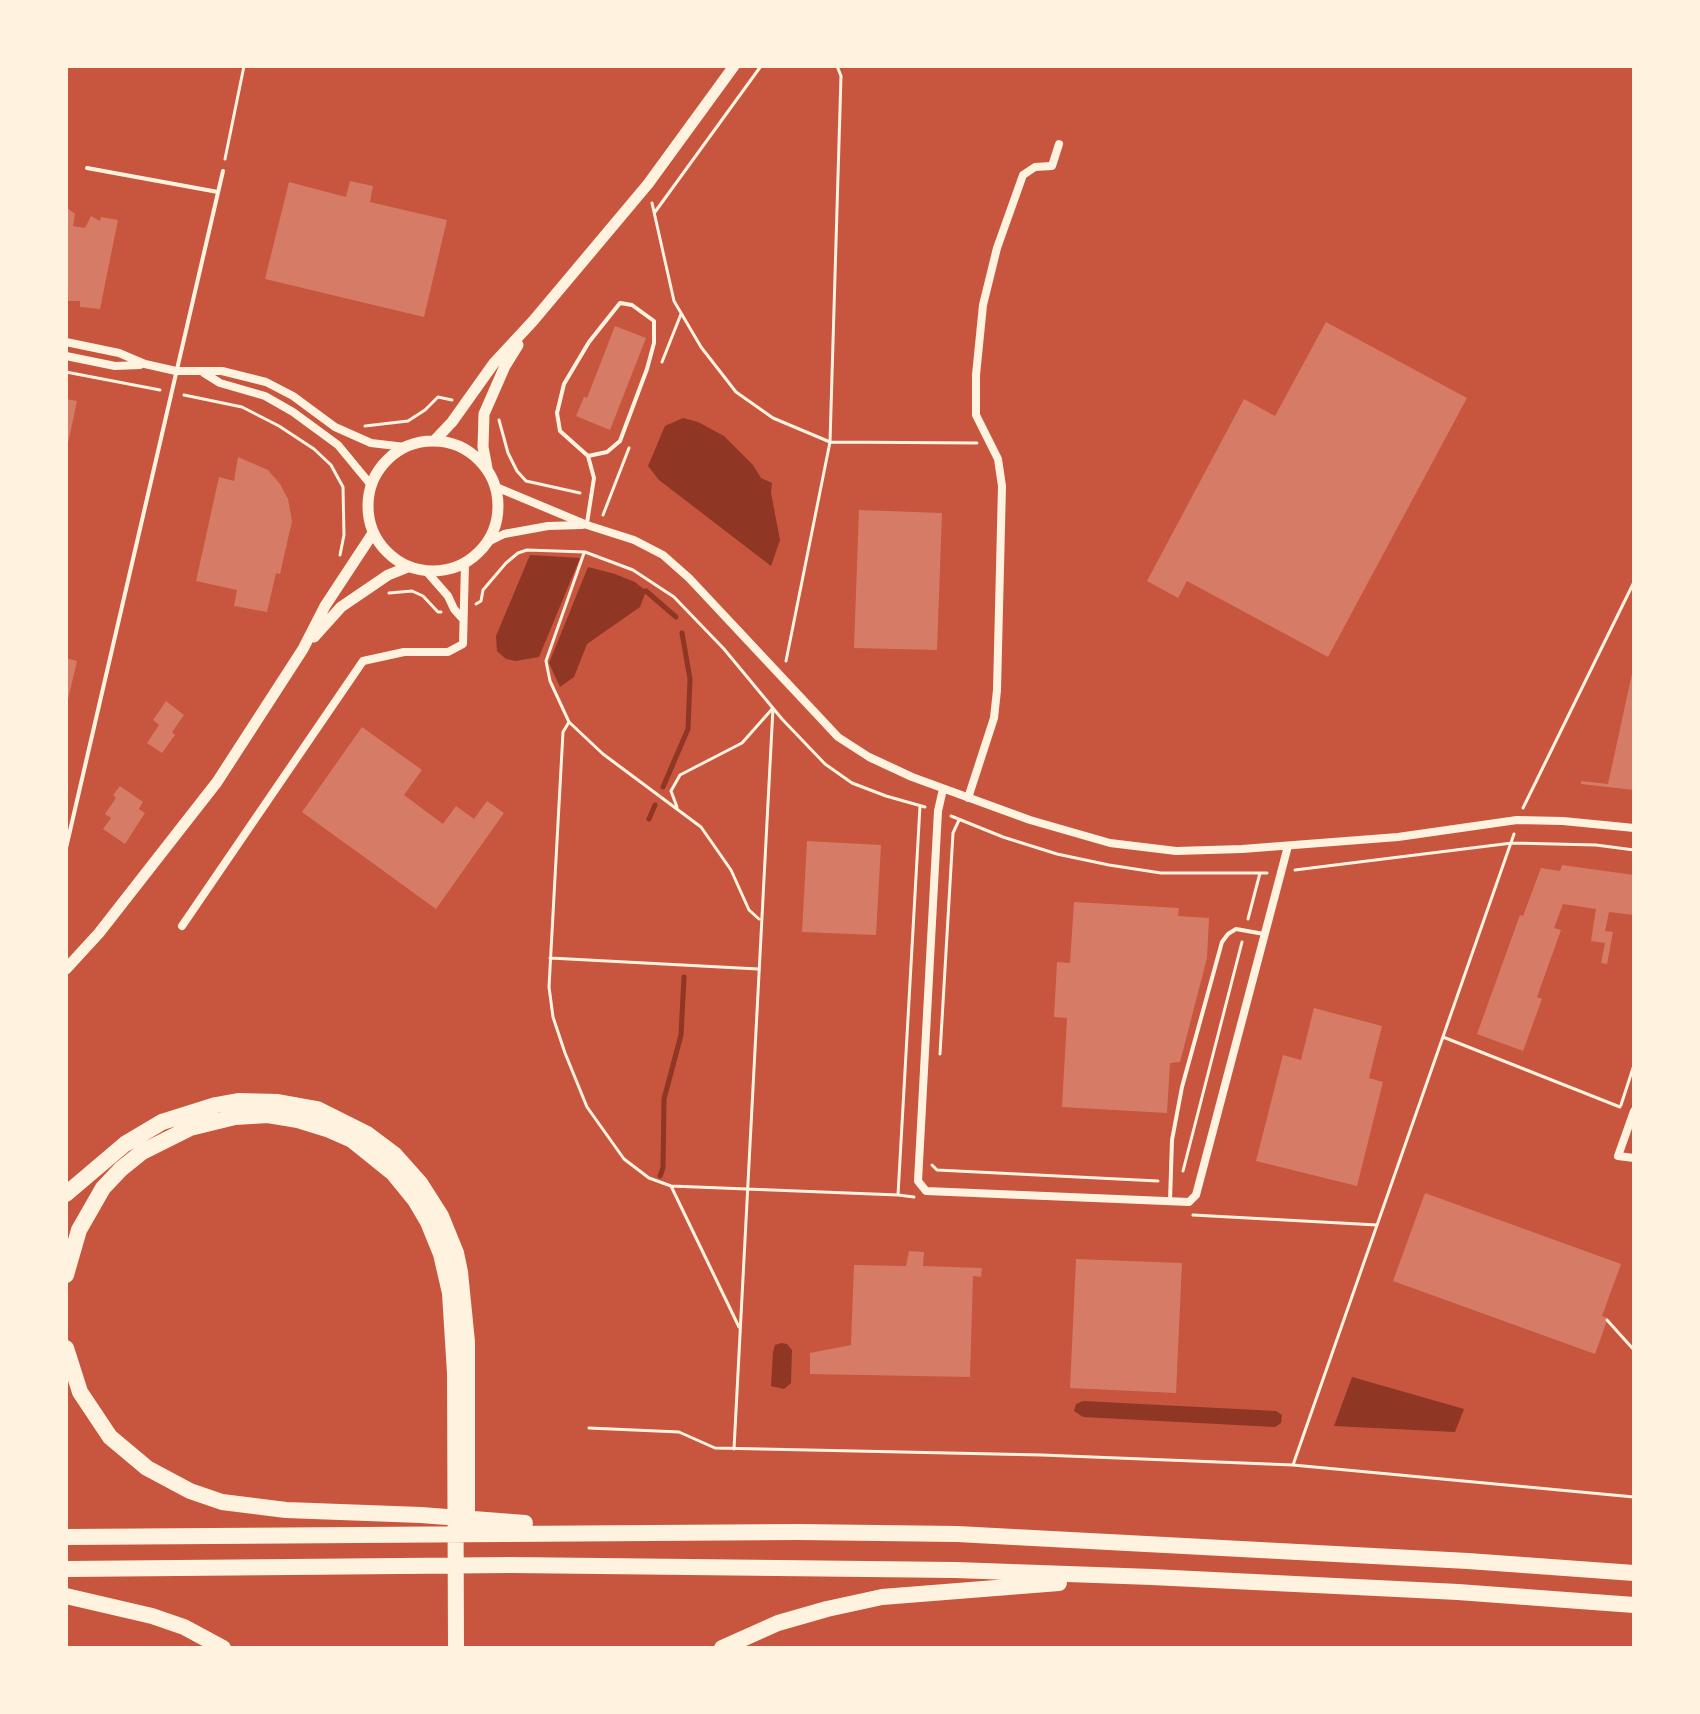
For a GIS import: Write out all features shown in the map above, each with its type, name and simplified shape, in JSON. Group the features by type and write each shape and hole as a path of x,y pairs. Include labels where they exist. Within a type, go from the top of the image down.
{"highway":[{"path":"66,1194 125,1144 162,1122 216,1105 258,1101 297,1104 326,1113 367,1134 395,1155 420,1183 441,1216 456,1253 466,1315 461,1612 456,1648"},
{"path":"66,1275 79,1230 103,1188 121,1169 163,1139 219,1119 253,1116 298,1120 339,1134 378,1159 405,1186 428,1222 441,1254 453,1314 461,1476"},
{"path":"66,1348 80,1392 110,1437 169,1482 222,1502 286,1510 421,1515 646,1533"},
{"path":"66,1537 957,1534 1452,1560 1634,1573"},
{"path":"66,1569 447,1565 955,1570 1458,1592 1634,1605"},
{"path":"722,1648 778,1623 882,1597 1152,1577"},
{"path":"66,1596 152,1616 184,1627 223,1648"},
{"path":"461,1612 467,1648"}],"street":[{"path":"435,440 452,422 494,363 648,184 734,66"},
{"path":"968,798 994,718 997,690 1002,486 998,459 976,415 976,375 983,305 1001,234 1023,175 1035,167 1052,166 1059,144"},
{"path":"488,542 496,525 498,506 496,487 487,469 484,414 505,366 533,321"},
{"path":"66,342 119,353 145,364 176,371 222,371 266,382 293,396 335,427 371,443 405,447"},
{"path":"66,356 115,366 145,364"},
{"path":"203,372 220,383 265,396 293,412 338,445 371,485"},
{"path":"487,469 464,448 435,440 405,447 390,456 371,485 368,514 373,533 382,547 393,559 408,567 427,572 440,571 465,564 488,542 504,534 548,526 587,525"},
{"path":"496,487 587,525 634,540 663,555 689,578 838,737 897,771 943,789 1110,843 1176,851 1288,846 1398,837 1517,820 1634,828"},
{"path":"66,969 99,933 217,782 373,533"},
{"path":"462,618 465,564"},
{"path":"303,649 341,607 388,575 408,567"},
{"path":"182,926 363,661 404,652 448,652 463,644 465,630 462,618 427,572"},
{"path":"943,789 938,811 918,1181 926,1191 1189,1202 1196,1195 1288,846"},
{"path":"1634,1111 1618,1156 1634,1158"}],"lane":[{"path":"87,168 218,192"},
{"path":"66,848 223,171"},
{"path":"587,525 594,478 588,456 560,431 557,413 564,384 589,342 620,303 632,305 654,321 654,343 647,369 620,441 607,452 588,456"},
{"path":"1170,1201 1172,1140 1182,1087 1222,942 1236,929 1265,934"}],"path":[{"path":"223,171 244,66"},
{"path":"654,213 761,66"},
{"path":"775,671 786,661 830,442 841,76 837,66"},
{"path":"648,184 674,301 701,347 736,392 773,418 830,442 989,443"},
{"path":"66,372 242,407 314,449 331,465 343,487 344,535 340,555 352,565"},
{"path":"585,552 546,661 550,681 569,722 603,754 701,827 731,870 749,910 761,920"},
{"path":"1293,1465 1517,820 1634,582"},
{"path":"677,809 671,791 680,775 742,743 773,708 734,1449"},
{"path":"569,722 563,732 549,958 553,1017 587,1107 624,1159 649,1178 671,1186 898,1195 920,806"},
{"path":"939,1058 953,833 959,819"},
{"path":"931,1155 931,1164 937,1170 1181,1179 1260,873"},
{"path":"549,958 758,969"},
{"path":"1443,1037 1620,1107"},
{"path":"671,1186 740,1331"},
{"path":"1607,1320 1634,1350"},
{"path":"589,1428 679,1432 715,1448 1042,1455 1293,1465 1634,1497"}],"shaded area":[{"path":"683,418 724,436 753,465 761,478 772,483 780,540 771,566 659,480 648,466 665,426"},
{"path":"530,555 580,558 539,657 516,661 506,659 497,651 496,636"},
{"path":"588,567 635,582 646,591 640,607 587,644 574,677 560,687 549,663"},
{"path":"781,1343 792,1350 791,1383 784,1389 771,1386 773,1352 775,1345"},
{"path":"1352,1377 1464,1409 1455,1432 1334,1426"},
{"path":"1083,1401 1276,1411 1282,1415 1281,1423 1275,1427 1083,1417 1074,1411 1076,1404"}],"building":[{"path":"350,181 373,186 370,202 447,220 424,317 265,279 289,182 346,197"},
{"path":"66,207 75,214 73,226 85,228 91,216 100,221 101,217 118,220 100,309 80,307 80,301 66,301"},
{"path":"1326,322 1467,398 1328,657 1187,581 1178,598 1147,581 1244,399 1275,416"},
{"path":"615,326 646,338 610,430 576,416 584,397 587,398"},
{"path":"66,399 77,401 67,448 66,448"},
{"path":"238,457 268,470 288,499 292,521 280,574 276,573 267,612 234,606 237,590 196,581 219,477 234,481"},
{"path":"859,510 942,513 937,650 854,648"},
{"path":"66,658 77,661 67,704 66,703"},
{"path":"1633,669 1634,790 1581,784 1581,781 1608,784"},
{"path":"166,701 184,715 162,753 147,743 159,725 153,720"},
{"path":"362,727 422,770 404,795 443,824 456,806 474,819 487,801 504,813 436,909 302,812"},
{"path":"120,786 143,802 139,809 145,813 125,844 103,829 111,818 105,814"},
{"path":"807,841 881,845 876,935 802,932"},
{"path":"1562,865 1634,875 1634,915 1609,912 1605,931 1613,932 1607,964 1601,963 1605,943 1591,941 1596,909 1563,904 1554,928 1561,930 1537,997 1542,999 1523,1051 1477,1034 1520,915 1523,916 1541,868 1560,871"},
{"path":"1074,902 1179,908 1178,916 1209,918 1207,958 1180,1062 1170,1063 1167,1113 1062,1107 1067,1018 1054,1017 1057,962 1070,963"},
{"path":"1314,1008 1382,1026 1369,1078 1383,1082 1357,1186 1256,1161 1283,1055 1301,1060"},
{"path":"1425,1193 1621,1264 1602,1316 1608,1318 1595,1354 1393,1281"},
{"path":"909,1251 924,1252 923,1266 982,1268 981,1277 973,1276 970,1377 810,1374 810,1353 851,1345 854,1265 906,1266"},
{"path":"1076,1259 1182,1263 1176,1393 1070,1388"}],"waterway":[{"path":"646,591 676,617"},
{"path":"663,787 688,729 690,679 682,633"},
{"path":"649,819 655,805"},
{"path":"660,1176 663,1168 664,1099 681,1035 684,977"}]}
